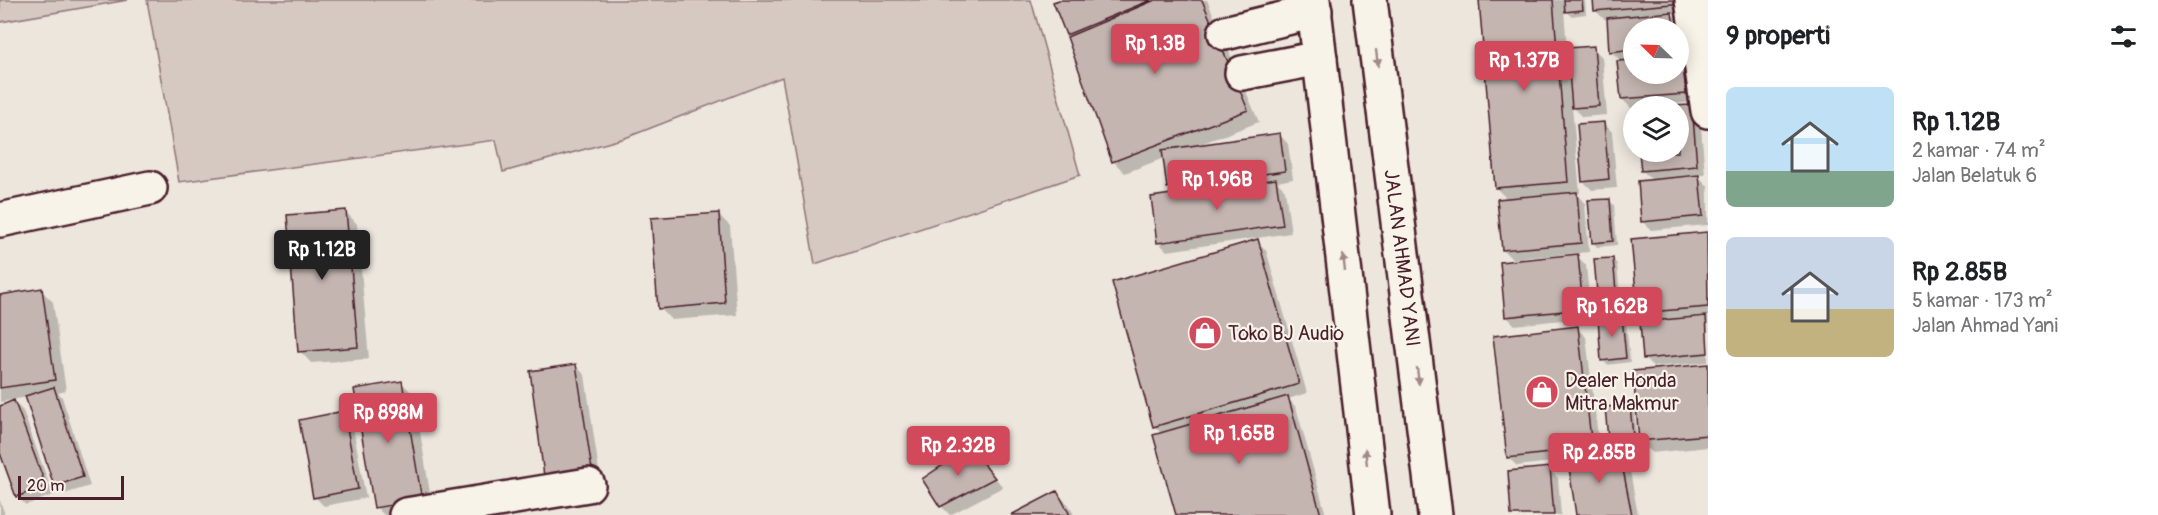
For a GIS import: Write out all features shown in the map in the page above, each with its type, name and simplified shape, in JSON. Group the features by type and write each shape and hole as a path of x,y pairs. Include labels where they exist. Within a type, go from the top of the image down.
{"main road":[{"name":"JALAN AHMAD YANI","path":"1370,0 1435,515"},
{"path":"1692,0 1708,111"},
{"path":"1225,33 1314,6 1373,515"},
{"path":"1242,73 1320,58"},
{"path":"0,220 150,188"},
{"path":"406,515 588,485"}],"shaded area":[{"path":"0,0 128,0 0,22"},
{"path":"147,0 1031,0 1080,175 815,264 782,77 625,138 503,172 496,140 179,182"}],"building":[{"path":"1059,0 1151,0 1066,35 1053,2"},
{"path":"1155,0 1202,0 1248,110 1112,162 1067,37"},
{"path":"1479,0 1553,0 1568,182 1495,188"},
{"path":"1564,0 1582,0 1583,10 1565,12"},
{"path":"1593,0 1683,0 1683,3 1594,11"},
{"path":"1672,12 1673,18 1623,18 1623,50 1609,52 1607,18"},
{"path":"1594,46 1599,106 1572,108 1567,48"},
{"path":"1617,61 1623,61 1623,84 1685,84 1686,94 1623,96 1621,99"},
{"path":"1689,105 1692,105 1697,166 1641,171 1640,162 1689,162"},
{"path":"1604,122 1609,179 1582,182 1577,124"},
{"path":"1280,133 1285,171 1167,188 1162,150"},
{"path":"1699,175 1703,216 1641,222 1638,181"},
{"path":"1276,179 1283,225 1157,243 1151,197"},
{"path":"1577,192 1581,243 1502,250 1497,199"},
{"path":"1610,199 1613,241 1592,243 1588,200"},
{"path":"346,210 358,347 298,352 287,215"},
{"path":"719,213 725,303 658,309 651,218"},
{"path":"1707,232 1708,307 1638,313 1631,239"},
{"name":"Toko BJ Audio","path":"1258,239 1299,384 1153,427 1112,282"},
{"path":"1578,254 1583,309 1505,317 1500,262"},
{"path":"1613,258 1617,302 1598,304 1594,259"},
{"path":"42,288 55,380 0,388 0,295"},
{"path":"1622,316 1626,358 1601,361 1598,318"},
{"path":"1706,316 1708,353 1643,359 1640,322"},
{"name":"Dealer Honda Mitra Makmur","path":"1578,326 1592,448 1507,458 1493,336"},
{"path":"576,364 592,470 544,476 530,371"},
{"path":"1708,364 1708,435 1639,441 1633,371"},
{"path":"402,381 422,500 374,508 354,389"},
{"path":"54,387 83,477 54,486 25,396"},
{"path":"1288,396 1321,515 1176,515 1153,435"},
{"path":"14,400 46,486 16,497 0,453 0,406"},
{"path":"1630,405 1633,437 1608,439 1605,407"},
{"path":"344,411 358,489 313,498 299,420"},
{"path":"970,447 995,478 940,507 922,479"},
{"path":"1619,449 1632,515 1576,515 1567,454"},
{"path":"1550,467 1554,515 1511,515 1508,471"},
{"path":"1057,491 1070,515 1011,515"}],"place":[{"name":"Toko BJ Audio","path":"1205,333"},
{"name":"Dealer Honda Mitra Makmur","path":"1542,392"}]}
